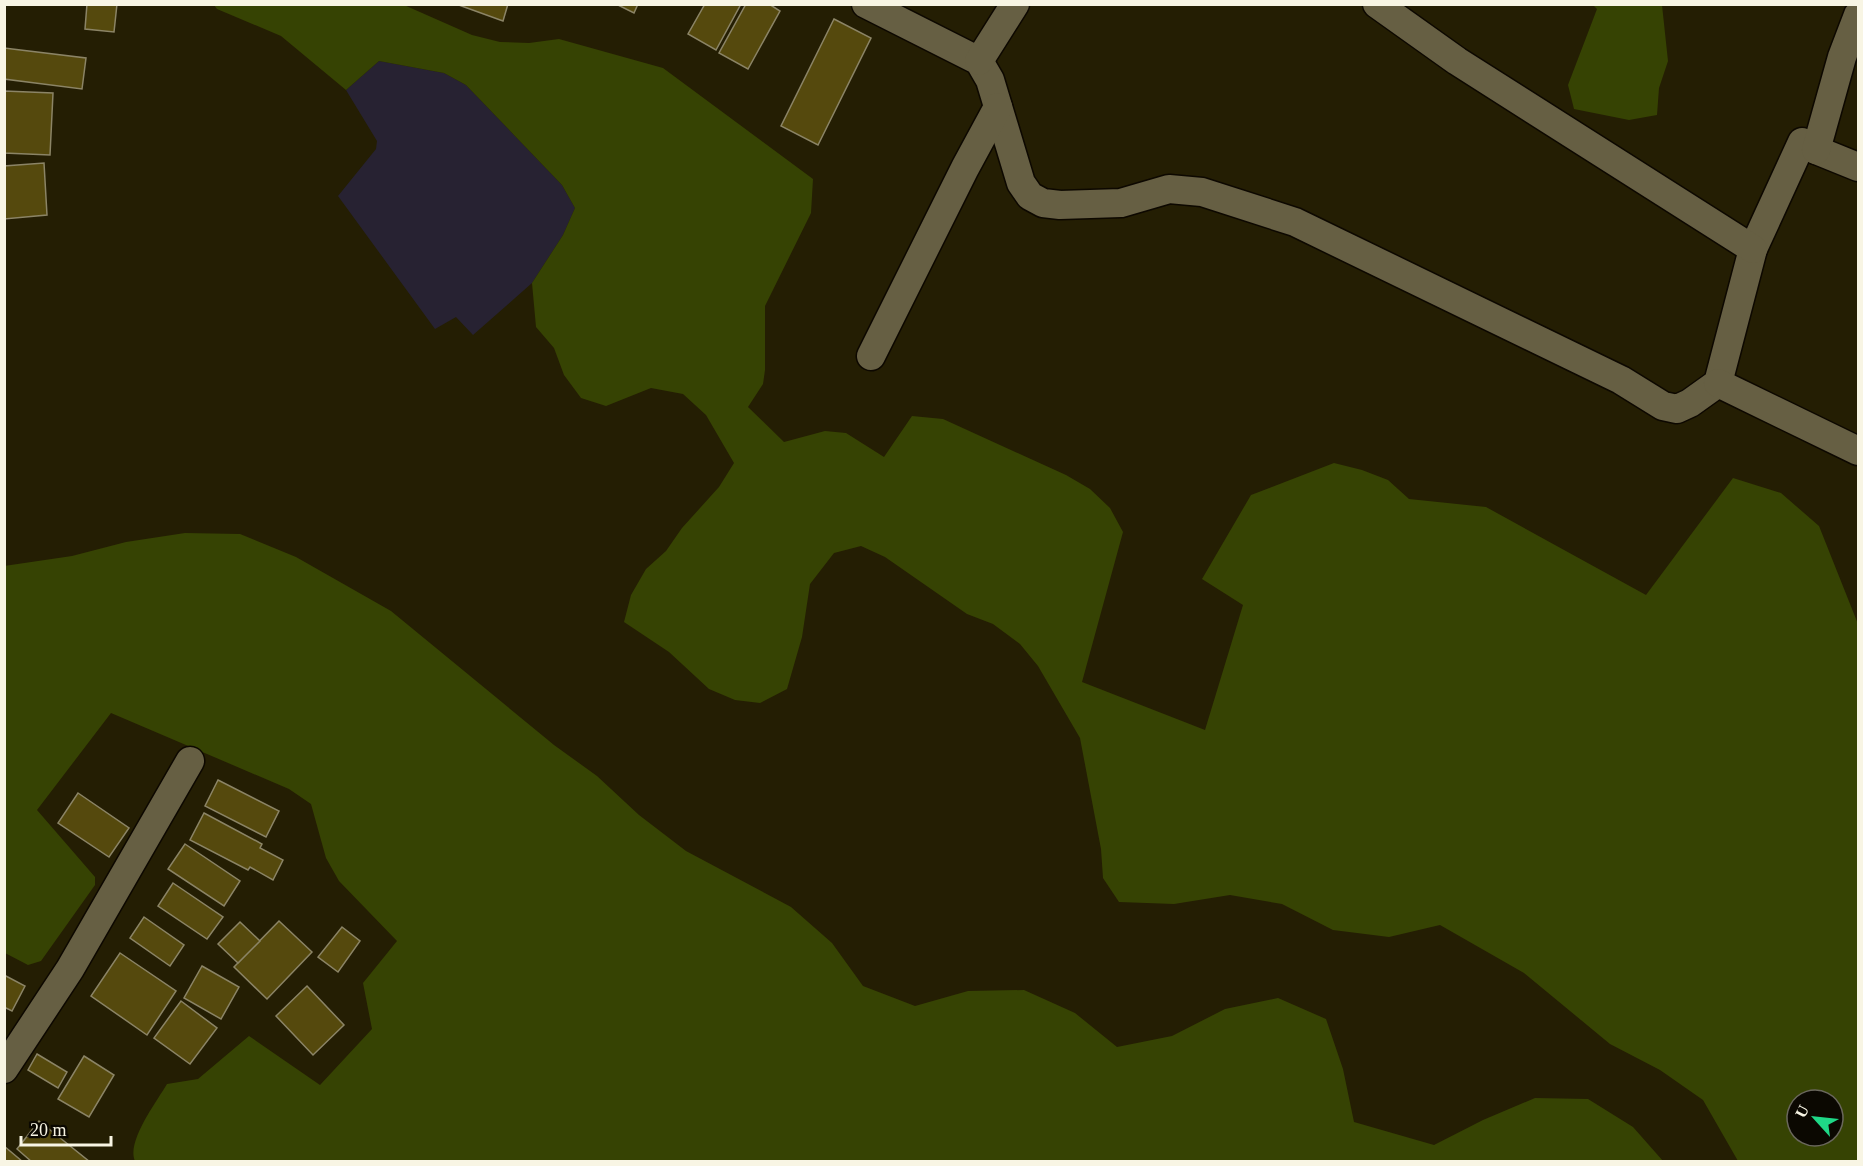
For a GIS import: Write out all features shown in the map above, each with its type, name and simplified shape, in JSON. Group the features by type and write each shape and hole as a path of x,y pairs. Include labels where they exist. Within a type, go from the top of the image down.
{"street":[{"path":"866,4 979,61 990,80 1021,183 1030,196 1044,203 1060,205 1121,203 1169,189 1202,192 1295,222 1621,380 1664,406 1677,409 1690,403 1718,383 1753,249 1802,142 1858,167"},
{"path":"979,61 1015,4"},
{"path":"1377,4 1458,61 1753,249"},
{"path":"1816,150 1842,57 1858,15"},
{"path":"871,356 998,107"},
{"path":"1718,383 1858,451"},
{"path":"4,1068 70,969 190,761"}],"shaded area":[{"path":"379,61 444,73 466,85 562,185 575,208 563,235 532,283 473,335 456,317 435,329 338,196 376,149 377,141 346,90"}],"green space":[{"path":"214,5 404,5 472,35 500,42 529,43 559,39 663,68 813,179 811,213 765,306 763,384 748,407 784,442 825,431 846,433 884,457 912,416 943,419 1066,475 1090,489 1110,508 1123,532 1082,682 1205,730 1243,605 1202,579 1251,495 1334,463 1362,470 1388,480 1409,499 1486,507 1646,595 1733,478 1781,493 1819,526 1858,624 1858,1161 1738,1161 1703,1100 1660,1070 1610,1044 1524,973 1440,925 1389,937 1333,930 1282,904 1230,895 1174,904 1119,902 1103,878 1101,849 1080,738 1038,666 1020,644 993,624 967,614 885,557 861,546 834,553 810,584 802,637 787,689 760,703 735,700 709,689 669,652 624,622 631,595 646,569 666,551 682,528 719,487 734,463 706,415 683,394 651,388 606,406 581,398 564,375 554,348 536,327 532,283 563,235 575,208 562,185 466,85 444,73 379,61 346,90 281,36 217,9"},
{"path":"1593,5 1662,5 1668,61 1659,88 1657,115 1629,120 1574,109 1568,85 1597,9"},
{"path":"185,533 240,534 296,557 391,611 554,745 597,776 639,815 686,851 791,907 832,943 863,986 915,1006 968,991 1024,990 1075,1013 1117,1047 1172,1036 1225,1009 1278,998 1326,1019 1343,1069 1354,1122 1434,1145 1483,1120 1535,1098 1588,1099 1633,1127 1663,1161 135,1161 133,1153 139,1133 167,1084 198,1079 249,1036 320,1085 372,1029 363,983 397,941 339,881 326,858 311,804 289,789 111,713 37,810 95,877 95,885 41,961 28,965 5,953 4,566 72,556 126,542"}],"building":[{"path":"87,4 117,4 114,32 85,29"},
{"path":"456,4 508,4 503,21"},
{"path":"616,4 638,4 634,13"},
{"path":"705,4 741,4 716,50 688,34"},
{"path":"746,4 769,4 780,11 748,69 719,53"},
{"path":"834,19 871,38 818,145 781,126"},
{"path":"4,48 86,58 82,89 4,79"},
{"path":"4,91 53,93 50,155 4,153"},
{"path":"44,163 47,215 4,219 4,166"},
{"path":"218,780 279,811 266,837 205,806"},
{"path":"78,793 129,828 109,857 58,823"},
{"path":"204,813 262,844 260,848 283,860 273,880 250,867 248,870 190,840"},
{"path":"185,844 240,881 224,906 168,869"},
{"path":"173,883 223,917 207,939 158,906"},
{"path":"144,917 184,945 170,966 130,938"},
{"path":"279,921 312,952 267,999 234,967"},
{"path":"240,922 260,941 238,963 218,944"},
{"path":"342,927 360,941 338,972 318,957"},
{"path":"120,953 176,991 147,1035 91,996"},
{"path":"202,966 239,987 221,1019 184,998"},
{"path":"4,975 25,986 12,1011 4,1007"},
{"path":"307,986 344,1025 313,1055 276,1016"},
{"path":"181,1001 217,1028 190,1064 154,1038"},
{"path":"37,1054 67,1072 58,1088 28,1070"},
{"path":"84,1056 114,1075 89,1117 58,1099"},
{"path":"39,1121 90,1162 32,1162 17,1149"},
{"path":"4,1146 23,1162 4,1162"}]}
